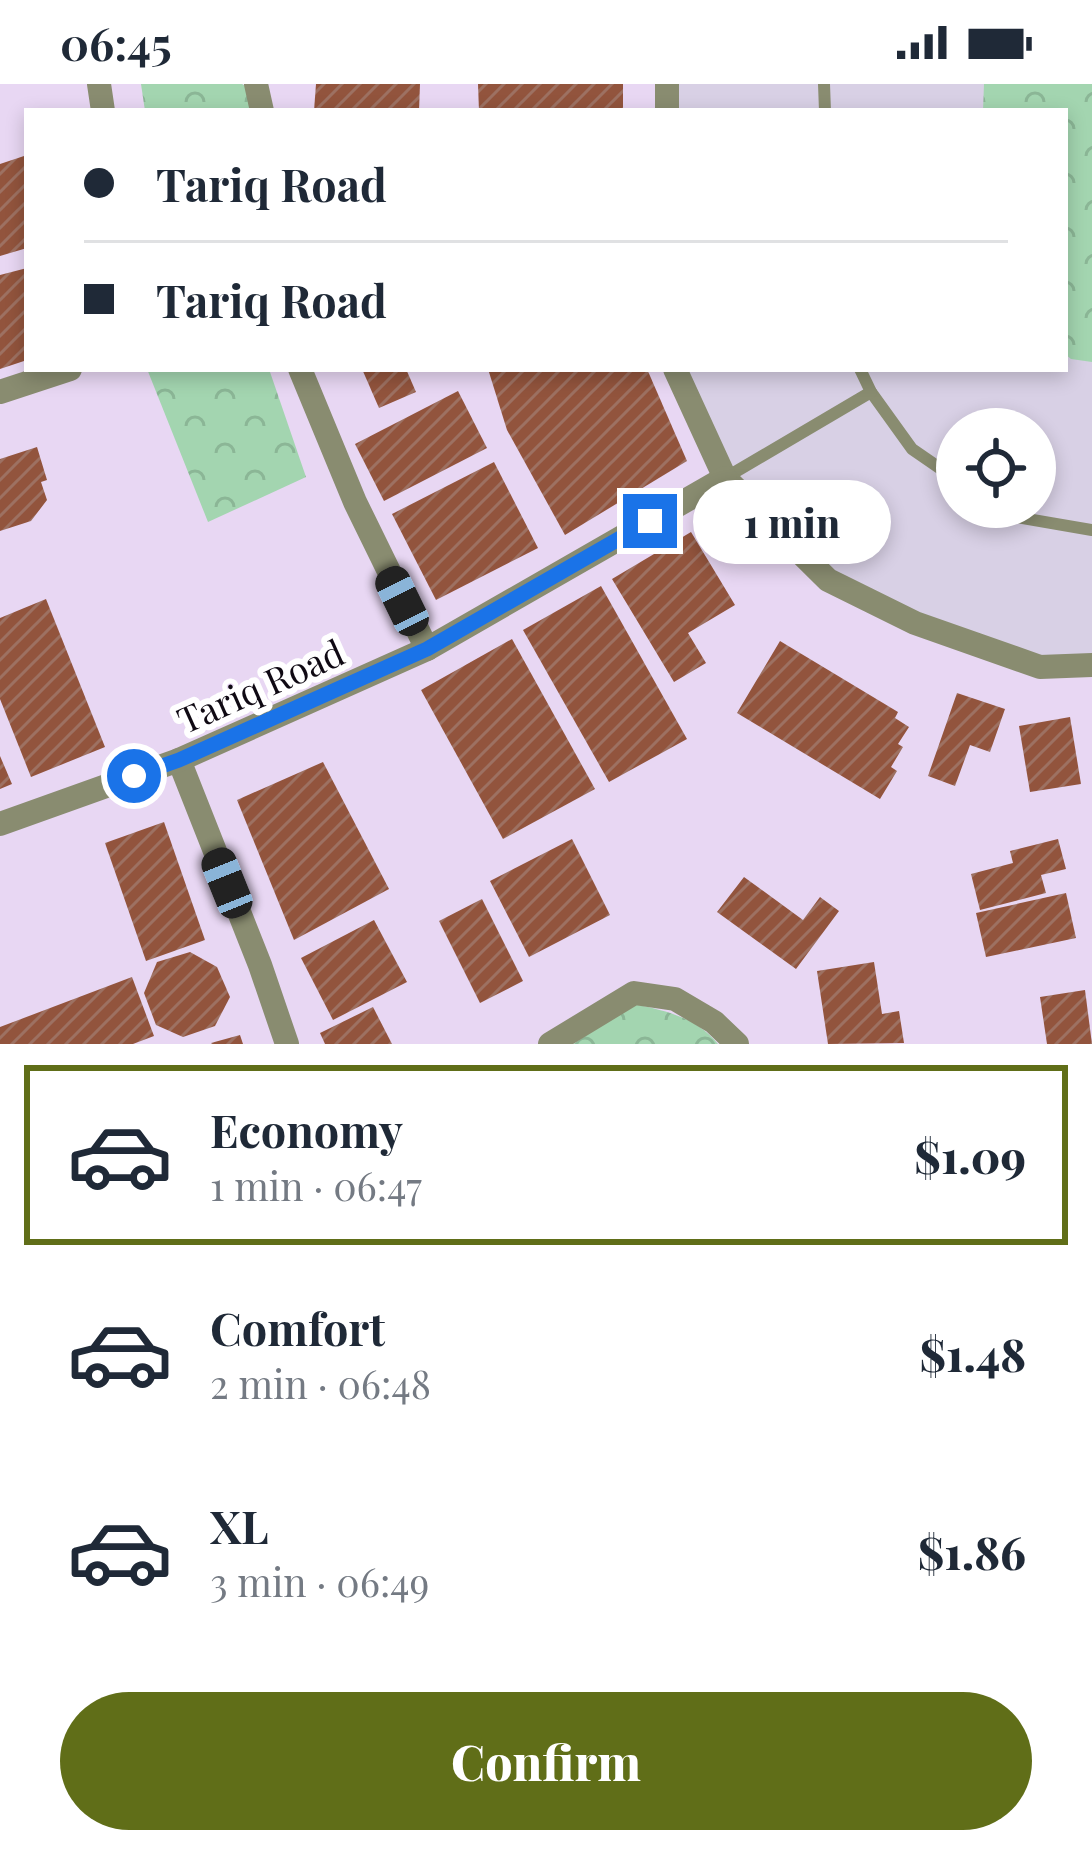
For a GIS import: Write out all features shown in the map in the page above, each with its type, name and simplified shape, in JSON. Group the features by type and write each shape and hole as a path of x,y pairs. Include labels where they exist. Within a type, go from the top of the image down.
{"street":[{"path":"0,392 61,372"},
{"path":"301,372 356,502 427,649"},
{"path":"676,372 725,478 828,580 915,623 1040,667 1092,665"},
{"name":"Tariq Road","path":"0,824 179,760 427,649 725,478"},
{"path":"179,760 286,1044"},
{"path":"550,1044 634,993 675,999 714,1022 737,1044"}],"lane":[{"path":"861,372 912,449 936,466"},
{"path":"725,478 871,392"},
{"path":"1056,524 1092,530"}],"shaded area":[{"path":"668,84 1092,84 1092,662 1040,667 828,580 725,478 676,372 1068,372 1068,108 668,108"}],"green space":[{"path":"141,84 242,84 259,94 259,108 145,108"},
{"path":"984,84 1092,84 1092,362 1068,356 1068,108 983,108"},
{"path":"148,372 270,372 306,477 208,522"},
{"path":"634,1004 690,1021 718,1044 573,1044"}],"building":[{"path":"316,84 420,84 419,108 314,108"},
{"path":"478,84 623,84 623,108 479,108"},
{"path":"24,156 24,249 0,256 0,164"},
{"path":"24,269 24,361 0,369 0,275"},
{"path":"363,372 407,372 416,392 379,408"},
{"path":"489,372 648,372 687,461 565,535 507,430"},
{"path":"458,391 487,448 384,501 355,444"},
{"path":"37,447 47,480 41,482 47,500 31,521 0,531 0,459"},
{"path":"494,462 538,548 436,600 392,514"},
{"path":"691,532 735,605 688,633 706,663 674,682 612,579"},
{"path":"601,586 687,739 609,782 523,630"},
{"path":"46,599 105,747 31,777 0,699 0,618"},
{"path":"512,639 595,789 503,839 421,690"},
{"path":"780,641 898,712 895,718 909,727 891,767 897,771 880,799 737,713"},
{"path":"957,693 1005,709 990,752 970,745 955,786 928,776"},
{"path":"1070,717 1081,784 1030,792 1019,726"},
{"path":"0,756 12,784 0,789"},
{"path":"323,762 389,889 294,940 237,800"},
{"path":"164,822 205,940 146,961 105,843"},
{"path":"572,839 610,915 529,957 490,881"},
{"path":"1058,839 1066,869 1041,875 1046,893 980,910 971,874 1013,863 1010,851"},
{"path":"744,877 803,920 820,897 839,911 796,969 717,912"},
{"path":"1066,893 1076,938 986,957 976,913"},
{"path":"482,899 523,981 480,1003 439,921"},
{"path":"374,920 407,982 333,1020 301,958"},
{"path":"190,952 217,967 230,997 215,1026 183,1037 156,1025 144,993 157,962"},
{"path":"874,962 882,1014 899,1011 904,1043 828,1044 817,971"},
{"path":"132,977 154,1036 133,1044 0,1044 0,1027"},
{"path":"1085,990 1092,1044 1047,1044 1040,997"},
{"path":"373,1007 392,1044 325,1044 320,1033"},
{"path":"240,1035 243,1044 211,1043"}],"route":[{"path":"134,776 427,649 650,521"}]}
